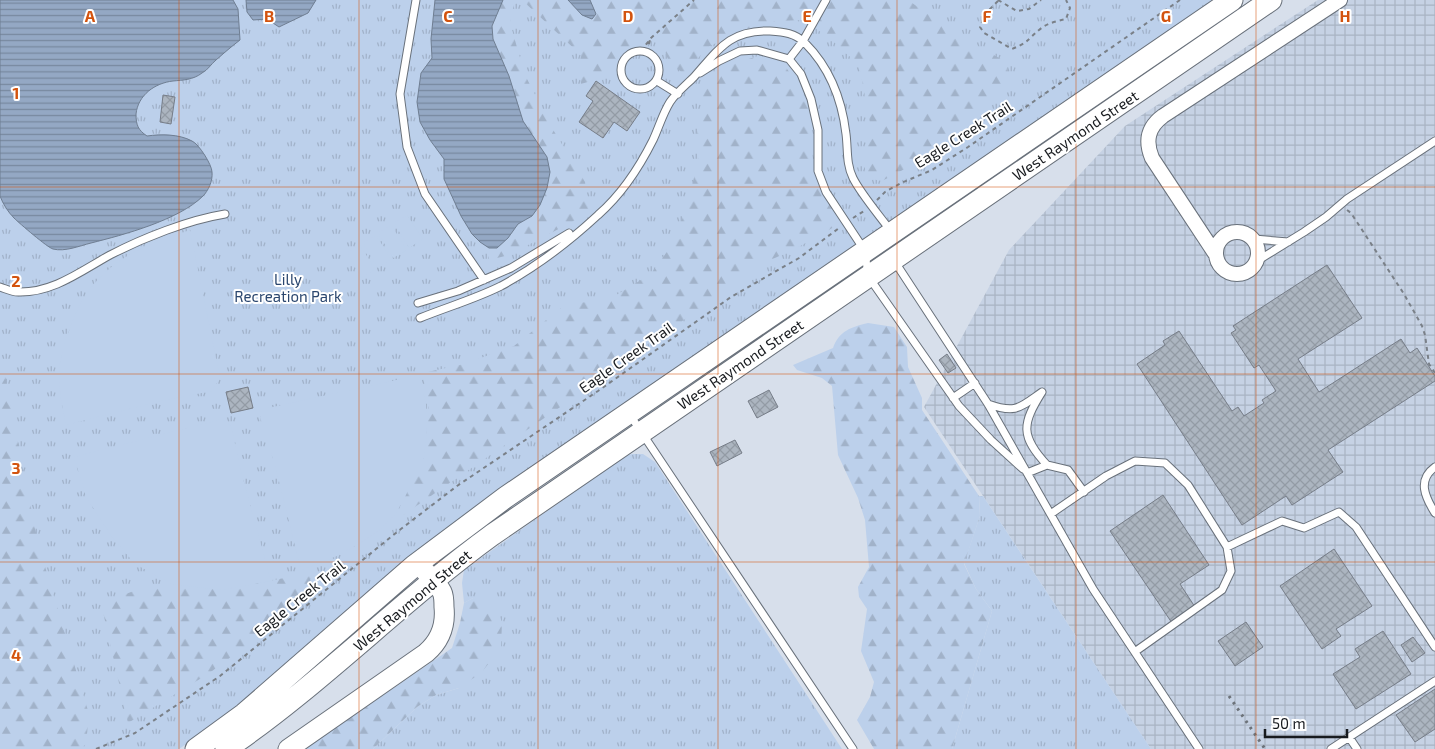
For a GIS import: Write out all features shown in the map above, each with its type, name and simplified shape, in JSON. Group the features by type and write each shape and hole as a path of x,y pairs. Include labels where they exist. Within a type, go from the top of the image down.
{"main road":[{"name":"West Raymond Street","path":"226,749 307,688 432,580 506,525 868,276 892,246 1144,60 1232,0"},
{"name":"West Raymond Street","path":"196,749 244,714 418,563 506,497 865,252 892,246 1158,78 1271,0"},
{"path":"1144,60 1158,78"}],"street":[{"path":"1216,255 1221,239 1230,233 1236,232 1249,235 1254,240 1258,250 1257,261 1247,271 1234,274 1222,267 1200,229 1152,158 1148,145 1149,132 1152,126 1163,116 1340,0"},
{"path":"1200,229 1221,239"},
{"path":"288,749 426,653 435,644 442,630 445,615 442,592 418,563"}],"lane":[{"path":"416,0 400,94 407,147 425,194 484,280"},
{"path":"790,59 803,41 826,0"},
{"path":"420,318 456,306 501,286 542,260 599,215 630,181 653,140 671,101 714,51 734,38 760,31 788,32 803,41 820,59 832,82 842,110 847,159 853,178 872,205 892,246 988,404 1094,588 1199,749"},
{"path":"693,77 740,51 757,50 790,59 801,74 811,99 818,130 818,172 826,192 865,252 868,276 953,398 991,440 1027,472"},
{"path":"644,51 658,61 659,74 652,86 640,89 628,85 621,73 623,63 632,53 644,51"},
{"path":"657,80 678,94"},
{"path":"1257,261 1289,242 1326,217 1342,202 1435,141"},
{"path":"0,287 17,292 42,290 75,276 110,255 161,233 210,216 225,214"},
{"path":"418,303 458,290 511,268 599,215"},
{"path":"1254,240 1289,242"},
{"path":"953,398 975,383"},
{"path":"988,404 1005,410 1020,408 1042,392 1028,414 1026,432 1035,452 1047,466"},
{"path":"629,412 853,749"},
{"path":"1052,513 1106,476 1136,461 1165,463 1188,485 1227,547 1231,572 1222,590 1136,652"},
{"path":"1027,472 1047,466 1068,470 1084,492"},
{"path":"1435,467 1428,472 1423,484 1428,503 1435,513"},
{"path":"1227,547 1282,520 1304,528 1339,512 1356,527 1435,647"},
{"path":"1330,749 1435,681"},
{"path":"1349,737 1357,749"}],"path":[{"path":"644,51 651,38 694,0"},
{"path":"1041,0 1029,9 1018,11 998,0 985,14 980,27 984,33 1012,49 1026,44 1040,29 1052,22 1066,19 1070,8 1066,0"},
{"name":"Eagle Creek Trail","path":"96,749 135,733 212,681 457,486 598,391 731,297 799,258 872,205 885,192 932,170 968,147 1180,0"},
{"path":"644,51 651,38"},
{"path":"1342,202 1404,294 1425,335 1429,364 1435,373"}],"shaded area":[{"path":"0,0 233,0 238,9 240,40 199,75 188,79 166,82 154,87 148,91 137,107 136,121 141,132 147,136 164,135 187,139 195,143 201,150 208,160 212,172 210,186 203,196 193,205 150,226 67,249 58,250 50,248 14,218 0,196"},
{"path":"246,0 316,0 308,13 279,27 267,19 253,20 247,12"},
{"path":"435,0 503,0 492,26 493,39 509,76 523,121 547,157 550,172 547,188 540,205 532,216 518,224 508,238 497,248 489,248 480,242 472,234 461,216 444,179 444,159 420,122 417,102 421,73 432,58 431,39"},
{"path":"568,0 590,0 596,14 592,19 582,15"},
{"path":"1318,0 1435,0 1435,749 1151,749 924,407 1009,250 1125,126"}],"green space":[{"name":"Lilly Recreation Park","path":"0,0 1213,0 510,481 407,560 284,668 205,731 179,749 0,749"},
{"path":"503,0 568,0 582,15 596,14 590,0 908,0 947,28 1006,62 1009,77 983,116 931,155 882,181 866,178 864,160 871,128 859,65 835,43 805,20 775,21 743,30 708,47 684,74 669,62 662,43 645,33 631,46 616,71 581,84 579,69 581,55 523,1 514,4 510,23 525,75 552,128 585,182 589,213 509,255 489,260 489,248 497,248 508,238 518,224 532,216 547,157 523,121 509,76 493,39 492,26"},
{"path":"761,55 785,66 803,92 812,121 813,173 841,223 795,249 750,269 711,302 649,343 588,388 393,522 424,457 429,404 423,373 464,364 514,346 566,304 608,300 651,274 674,242 687,205 698,162 697,126 705,85 733,64"},
{"path":"407,215 423,239 409,248 394,223"},
{"path":"391,225 407,250 393,258 378,233"},
{"path":"190,230 220,378 212,391 161,401 66,425 61,401 60,365 69,331 88,291 101,276 131,254 149,245"},
{"path":"376,235 391,259 378,268 363,243"},
{"path":"360,245 375,269 362,278 347,253"},
{"path":"868,323 894,327 907,347 908,367 922,398 922,410 979,496 980,516 964,564 976,589 992,611 952,749 874,749 857,720 870,697 874,682 861,651 867,609 859,597 858,587 869,567 865,520 858,498 838,455 832,386 822,378 797,370 793,365 833,348 839,337 846,331"},
{"path":"0,350 38,543 89,714 86,744 80,749 0,749"},
{"path":"419,375 426,404 427,430 424,458 397,512 381,529 360,543 337,556 301,570 276,469 260,417 268,408"},
{"path":"222,419 231,426 242,475 271,581 220,590 172,584 135,564 112,537 86,497 74,457"},
{"path":"643,454 655,462 842,749 373,749 417,707 436,695 459,688 473,598 464,603 462,583 464,570 625,456"},
{"path":"979,496 983,496 1151,749 952,749 992,611 976,589 964,563 980,516"},
{"path":"316,572 295,600 292,612 208,674 128,723 101,603 153,584 172,584 220,590"},
{"path":"485,597 494,603 502,622 501,648 481,673 459,688 436,695 417,707 373,749 305,749 452,648 464,603 473,598"}],"building":[{"path":"596,81 640,112 627,131 614,122 603,138 579,122 593,101 586,96"},
{"path":"163,95 175,97 171,124 160,122"},
{"path":"1327,265 1362,318 1298,359 1319,392 1401,339 1410,353 1417,348 1435,376 1435,381 1328,450 1343,472 1292,505 1286,496 1242,525 1137,364 1165,345 1163,341 1179,331 1232,411 1238,407 1244,416 1264,403 1262,400 1276,391 1259,365 1254,368 1231,333 1236,330 1233,326"},
{"path":"947,354 956,368 948,373 939,360"},
{"path":"248,387 253,408 231,413 226,392"},
{"path":"769,390 778,407 757,418 748,401"},
{"path":"735,440 742,453 717,466 710,452"},
{"path":"1163,495 1209,565 1180,584 1195,607 1172,623 1110,531"},
{"path":"1334,549 1372,606 1336,629 1341,636 1322,649 1280,586"},
{"path":"1246,622 1263,647 1235,666 1218,641"},
{"path":"1383,631 1411,674 1356,709 1333,674 1360,657 1355,649"},
{"path":"1413,637 1425,653 1412,662 1401,645"},
{"path":"1435,689 1435,729 1415,742 1396,715"}],"railway":[{"path":"1229,696 1265,749"}]}
